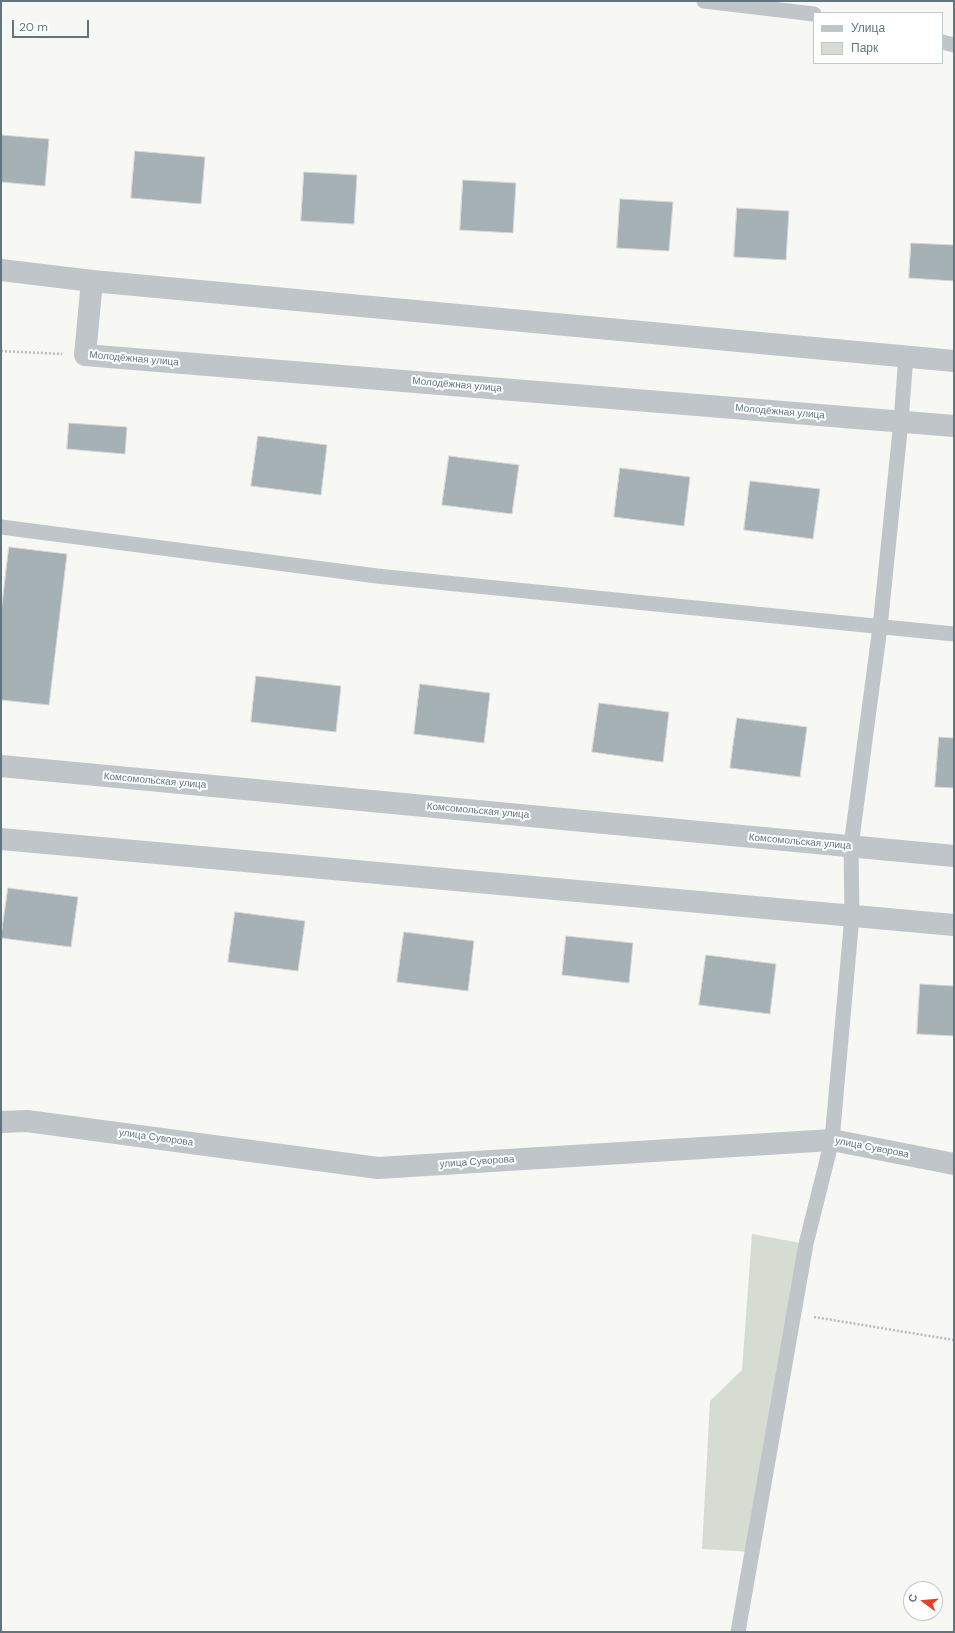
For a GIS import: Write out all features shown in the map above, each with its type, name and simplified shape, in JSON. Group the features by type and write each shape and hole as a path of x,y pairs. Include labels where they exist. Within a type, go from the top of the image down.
{"street":[{"path":"1,270 92,281 954,361"},
{"name":"Молодёжная улица","path":"92,281 85,355 954,426"},
{"name":"Комсомольская улица","path":"1,766 954,856"},
{"path":"1,839 954,925"},
{"name":"улица Суворова","path":"1,1122 27,1121 378,1168 832,1140 954,1164"}],"lane":[{"path":"704,1 813,14"},
{"path":"943,42 954,45"},
{"path":"738,1632 806,1244 832,1140 852,916 851,846 880,627 901,421 906,356"},
{"path":"1,527 377,576 954,634"}],"path":[{"path":"1,352 85,355"},
{"path":"793,1314 954,1340"}],"green space":[{"path":"752,1234 806,1244 752,1552 702,1549 710,1401 742,1370"}],"building":[{"path":"1,135 49,139 45,186 1,182"},
{"path":"135,151 205,157 201,204 131,198"},
{"path":"304,172 357,175 354,224 301,221"},
{"path":"463,180 516,183 513,233 460,230"},
{"path":"620,199 673,202 669,251 617,248"},
{"path":"737,208 789,211 786,260 734,257"},
{"path":"911,243 954,245 954,281 909,278"},
{"path":"69,423 127,427 125,454 67,449"},
{"path":"258,436 327,445 321,495 251,486"},
{"path":"449,456 519,465 512,514 442,505"},
{"path":"620,468 690,477 684,526 614,517"},
{"path":"750,481 820,489 813,539 744,530"},
{"path":"9,547 67,554 49,705 1,700 1,613"},
{"path":"256,676 341,686 336,732 251,722"},
{"path":"420,684 490,693 484,743 414,734"},
{"path":"599,703 669,712 663,762 592,752"},
{"path":"737,718 807,727 800,777 730,768"},
{"path":"939,737 954,738 954,788 935,787"},
{"path":"8,888 78,897 71,947 1,938"},
{"path":"235,912 305,921 298,971 228,962"},
{"path":"404,932 474,941 468,991 397,982"},
{"path":"566,936 633,943 629,983 562,975"},
{"path":"706,955 776,964 770,1014 699,1005"},
{"path":"920,984 954,986 954,1036 917,1034"}]}
